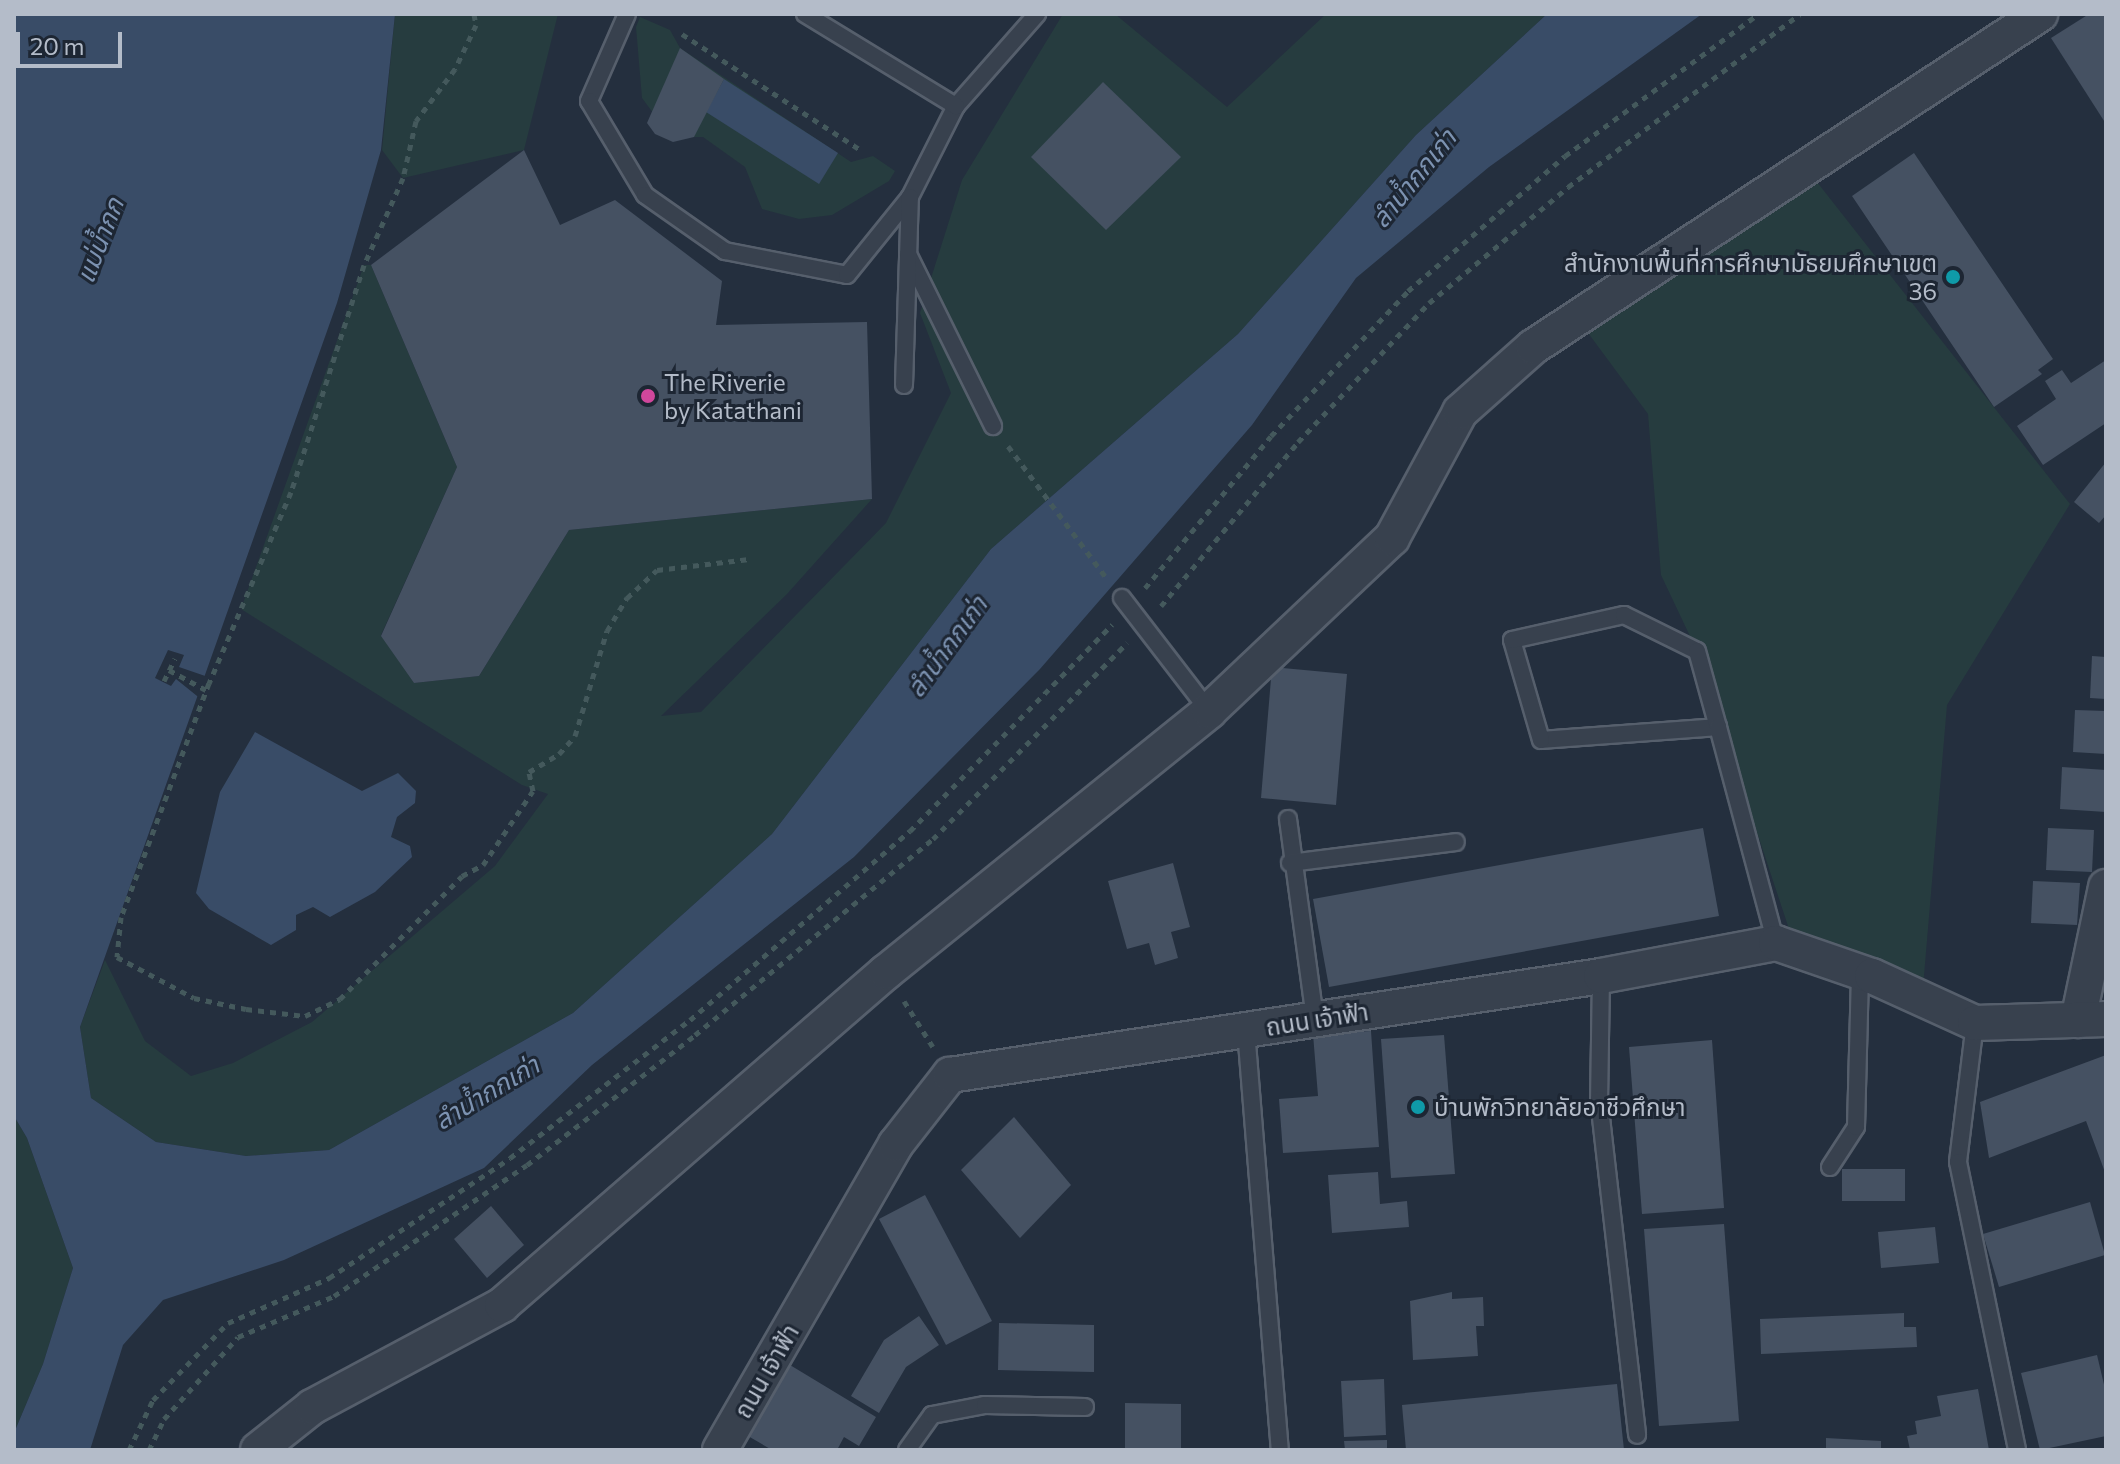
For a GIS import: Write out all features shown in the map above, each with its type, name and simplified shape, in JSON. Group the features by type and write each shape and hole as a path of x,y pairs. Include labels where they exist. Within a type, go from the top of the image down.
{"street":[{"path":"258,1450 312,1407 502,1305 886,972 1209,711 1392,538 1460,412 1533,347 2040,14"},
{"path":"2092,1020 2106,887"},
{"name":"ถนน เจ้าฟ้า","path":"729,1446 896,1144 950,1075 1601,976 1776,943 1860,972 1975,1023 2092,1020"}],"lane":[{"path":"627,14 589,101 645,195 725,251 847,275 910,197 956,106 1037,14"},
{"path":"805,14 956,106"},
{"path":"904,385 910,197"},
{"path":"908,254 993,426"},
{"path":"1126,602 1209,711"},
{"path":"1718,727 1541,740 1512,640 1624,615 1697,651 1718,727 1776,943"},
{"path":"1288,819 1290,863 1315,1020"},
{"path":"1290,863 1456,842"},
{"path":"1830,1167 1856,1127 1860,972"},
{"path":"1601,976 1599,1100 1637,1435"},
{"path":"1975,1023 1958,1162 2017,1450"},
{"path":"1246,1030 1280,1450"},
{"path":"907,1450 932,1415 985,1405 1085,1407"}],"path":[{"path":"474,14 476,25 455,69 416,121 403,178 364,265 291,492 206,690 121,917 117,957 194,998 305,1016 340,999 462,876 483,865 533,791 529,772 559,754 575,736 607,631 627,598 657,570 749,559"},
{"path":"129,1450 153,1400 228,1323 329,1278 510,1158 690,1020 910,831 1126,602 1271,436 1408,291 1565,156 1758,14"},
{"path":"149,1450 164,1419 238,1337 334,1296 527,1165 695,1035 933,839 1144,627 1298,442 1429,303 1568,187 1800,14"},
{"path":"682,34 859,149"},
{"path":"993,426 1126,602"},
{"path":"164,681 175,658"},
{"path":"169,670 206,690"},
{"path":"886,972 950,1075"}],"green space":[{"path":"395,14 558,14 524,150 403,178 382,150"},
{"path":"1063,14 1115,14 1227,107 1326,14 1547,14 1416,135 1238,334 991,549 772,834 573,1013 329,1150 246,1156 156,1142 91,1098 80,1027 105,960 145,1041 191,1076 233,1063 312,1022 495,866 548,794 522,785 241,609 364,265 371,265 457,467 381,635 414,683 479,676 569,530 872,499 787,594 661,716 701,712 886,523 951,393 920,313 962,180"},
{"path":"640,17 670,30 680,48 851,162 873,156 895,171 889,181 832,215 799,219 762,209 745,167 703,137 671,137 642,98 636,27"},
{"path":"1806,168 2070,504 1947,705 1922,999 1791,935 1697,651 1661,575 1648,414 1577,318"},
{"path":"14,1116 27,1138 73,1268 43,1364 14,1433"}],"water":[{"path":"14,14 395,14 381,150 337,303 80,1027 91,1098 156,1142 246,1156 329,1150 573,1013 772,834 991,549 1238,334 1416,135 1547,14 1702,14 1489,167 1356,278 1252,425 1040,669 854,857 592,1065 484,1168 284,1260 163,1300 123,1345 90,1450 14,1450 14,1433 43,1364 73,1268 27,1138 14,1116"},
{"path":"724,79 838,153 819,184 706,112"},
{"path":"255,732 362,791 398,773 416,791 415,803 397,817 391,837 410,846 412,857 375,892 330,917 313,907 296,915 296,930 271,945 209,909 196,893 220,792"}],"pier":[{"path":"168,650 184,655 179,667 211,678 202,700 176,679 171,686 155,678"}],"building":[{"path":"2089,14 2106,14 2106,124 2051,38"},
{"path":"680,48 724,79 694,137 673,142 655,134 647,123"},
{"path":"1103,82 1181,157 1106,230 1031,157"},
{"name":"The Riverie by Katathani","path":"524,150 560,225 615,200 722,281 716,325 867,322 872,499 569,530 479,676 414,683 381,636 457,467 371,265"},
{"name":"สำนักงานพื้นที่การศึกษามัธยมศึกษาเขต 36","path":"1914,153 2053,359 2038,370 2042,374 1994,407 1852,196"},
{"path":"2106,360 2106,423 2043,465 2017,426 2056,399 2045,381 2062,370 2071,383"},
{"path":"2106,462 2106,515 2099,523 2074,502"},
{"path":"2092,656 2106,657 2106,699 2090,698"},
{"path":"1272,667 1347,674 1336,805 1261,798"},
{"path":"2075,710 2106,711 2106,754 2073,752"},
{"path":"2062,767 2106,770 2106,812 2060,809"},
{"path":"1703,828 1719,916 1329,987 1313,899"},
{"path":"2048,828 2094,830 2092,872 2046,870"},
{"path":"1173,863 1190,927 1171,932 1178,958 1155,965 1149,943 1127,949 1108,881"},
{"path":"2033,881 2080,883 2077,925 2031,923"},
{"path":"1371,1031 1379,1147 1283,1153 1279,1099 1318,1096 1313,1034"},
{"name":"บ้านพักวิทยาลัยอาชีวศึกษา","path":"1444,1035 1455,1174 1391,1178 1381,1039"},
{"path":"1712,1040 1724,1208 1642,1214 1629,1047"},
{"path":"2106,1055 2106,1175 2086,1121 1989,1158 1980,1102"},
{"path":"1014,1117 1071,1185 1020,1238 961,1170"},
{"path":"1842,1169 1905,1169 1905,1201 1842,1201"},
{"path":"1378,1172 1380,1204 1407,1201 1409,1227 1332,1233 1328,1175"},
{"path":"925,1195 992,1321 946,1345 879,1219"},
{"path":"2090,1202 2105,1255 1999,1287 1983,1234"},
{"path":"491,1206 524,1245 487,1278 454,1239"},
{"path":"1724,1224 1739,1421 1659,1426 1644,1229"},
{"path":"1935,1227 1939,1263 1881,1268 1878,1232"},
{"path":"1452,1292 1452,1299 1483,1297 1484,1326 1476,1326 1478,1356 1413,1360 1410,1301"},
{"path":"1904,1313 1904,1327 1916,1327 1917,1347 1761,1354 1760,1319"},
{"path":"919,1316 939,1345 906,1367 879,1413 851,1396 884,1340"},
{"path":"999,1323 1094,1325 1094,1372 998,1370"},
{"path":"2097,1355 2106,1393 2106,1436 2040,1450 2021,1373"},
{"path":"790,1365 876,1417 859,1446 844,1437 837,1450 772,1450 748,1436"},
{"path":"1384,1379 1386,1435 1344,1437 1341,1381"},
{"path":"1617,1384 1624,1450 1406,1450 1402,1405"},
{"path":"1978,1389 1989,1450 1910,1450 1907,1436 1917,1434 1915,1421 1941,1416 1937,1396"},
{"path":"1125,1403 1181,1404 1181,1450 1125,1450"},
{"path":"1826,1438 1881,1441 1881,1450 1826,1450"},
{"path":"1387,1440 1387,1450 1345,1450 1344,1441"}],"place":[{"name":"สำนักงานพื้นที่การศึกษามัธยมศึกษาเขต 36","path":"1953,277"},
{"name":"The Riverie by Katathani","path":"648,396"},
{"name":"บ้านพักวิทยาลัยอาชีวศึกษา","path":"1418,1107"}],"water label":[{"name":"ลำน้ำกกเก่า","path":"1413,178"},
{"name":"แม่น้ำกก","path":"99,240"},
{"name":"ลำน้ำกกเก่า","path":"946,646"},
{"name":"ลำน้ำกกเก่า","path":"486,1092"}]}
